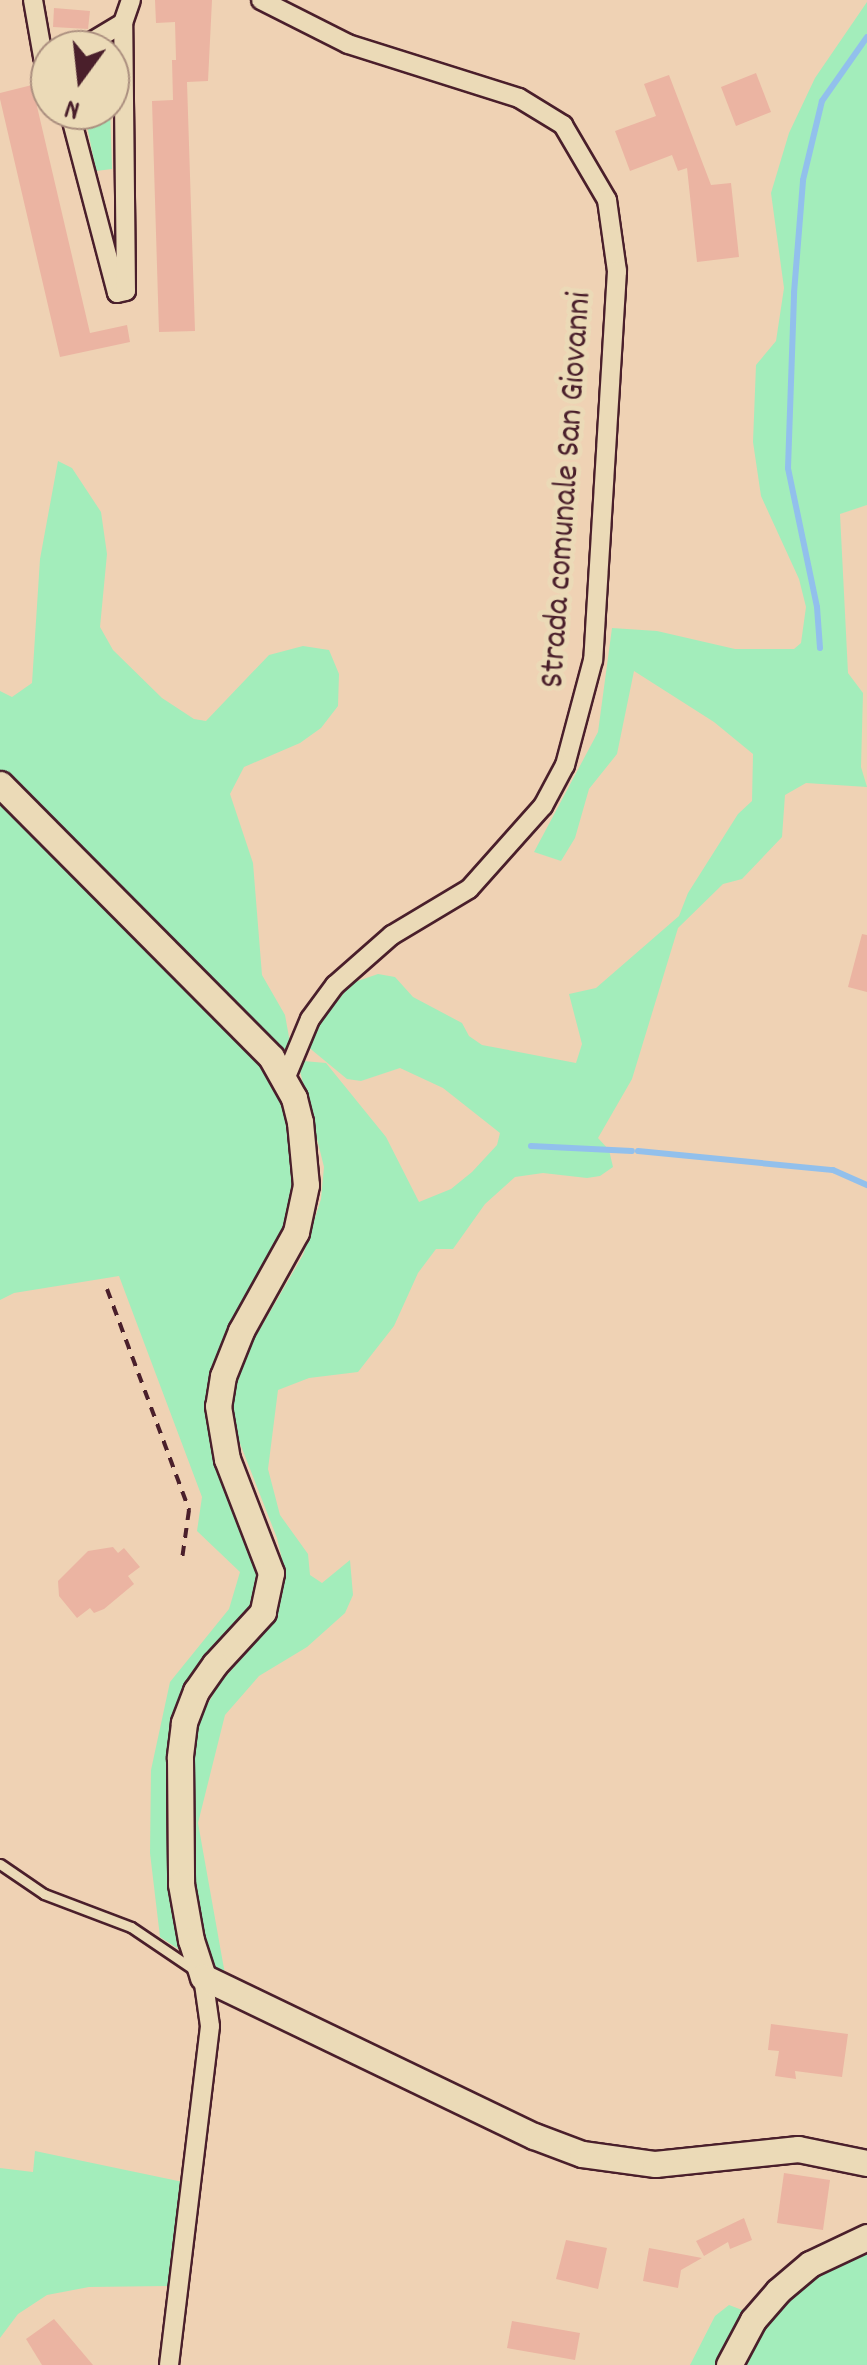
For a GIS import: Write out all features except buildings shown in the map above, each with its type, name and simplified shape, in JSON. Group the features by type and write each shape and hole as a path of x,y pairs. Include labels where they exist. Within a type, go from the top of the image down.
{"street":[{"path":"33,0 38,30"},
{"path":"122,30 130,0"},
{"name":"Strada comunale San Giovanni","path":"263,1 386,58 519,98 564,125 607,200 617,271 592,660 565,765 543,806 469,889 392,935 335,985 310,1018 285,1078"},
{"path":"111,30 122,23"},
{"path":"74,130 117,293 126,291 124,130"},
{"path":"0,784 252,1035 285,1078 305,1156 302,1208 287,1256 232,1352 220,1390 217,1421 271,1573 268,1598 255,1624 215,1664 196,1690 184,1723 180,1758 182,1897 203,1977 210,2026 169,2365"},
{"path":"203,1977 534,2136 582,2154 655,2164 798,2149 867,2163"},
{"path":"729,2365 753,2320 778,2291 810,2264 867,2237"}],"lane":[{"path":"0,1864 44,1894 147,1936 203,1977"}],"path":[{"path":"107,1289 188,1510 182,1558"}],"green space":[{"path":"867,2 867,505 840,514 848,673 863,693 861,767 867,787 806,783 785,795 782,837 742,879 723,884 678,928 632,1079 598,1138 609,1150 613,1167 600,1176 587,1178 543,1173 515,1177 485,1204 453,1249 436,1249 418,1273 394,1326 358,1372 309,1378 278,1390 268,1469 280,1515 308,1554 310,1575 322,1583 350,1560 353,1595 345,1613 307,1647 259,1676 225,1715 198,1823 226,1980 160,1937 150,1853 151,1770 170,1682 229,1609 240,1572 197,1531 202,1497 119,1276 14,1293 0,1300 0,691 12,697 32,683 40,559 58,461 72,468 101,512 107,554 100,627 113,650 162,698 194,719 206,721 269,655 303,646 329,650 339,674 338,706 321,728 300,743 244,767 230,794 253,863 262,975 285,1015 291,1048 296,1202 283,1240 217,1365 265,1575 264,1591 190,1691 189,1756 203,1712 220,1683 266,1631 282,1595 285,1571 277,1538 234,1428 234,1392 249,1348 303,1255 321,1199 324,1167 300,1071 303,1061 326,1063 386,1137 419,1202 451,1189 472,1172 497,1145 500,1133 443,1088 400,1068 361,1081 347,1079 307,1046 317,1026 352,983 378,974 395,977 413,997 462,1023 469,1036 482,1045 576,1063 582,1044 569,994 596,988 679,916 688,893 738,814 752,801 753,754 714,722 634,671 617,754 589,789 575,838 561,861 534,852 598,732 612,628 657,631 735,649 794,649 801,643 806,607 799,579 761,496 753,442 756,365 776,341 784,288 771,193 789,133 815,78"},
{"path":"88,130 111,130 112,169 96,171"},
{"path":"35,2151 183,2182 168,2286 89,2287 47,2295 18,2314 0,2338 0,2168 33,2172"},
{"path":"867,2251 867,2365 690,2365 715,2316 729,2305 750,2313 846,2255"}],"waterway":[{"path":"820,648 817,607 788,468 794,293 803,180 822,101 867,37"},
{"path":"531,1146 632,1151"},
{"path":"638,1151 833,1170 867,1185"}]}
